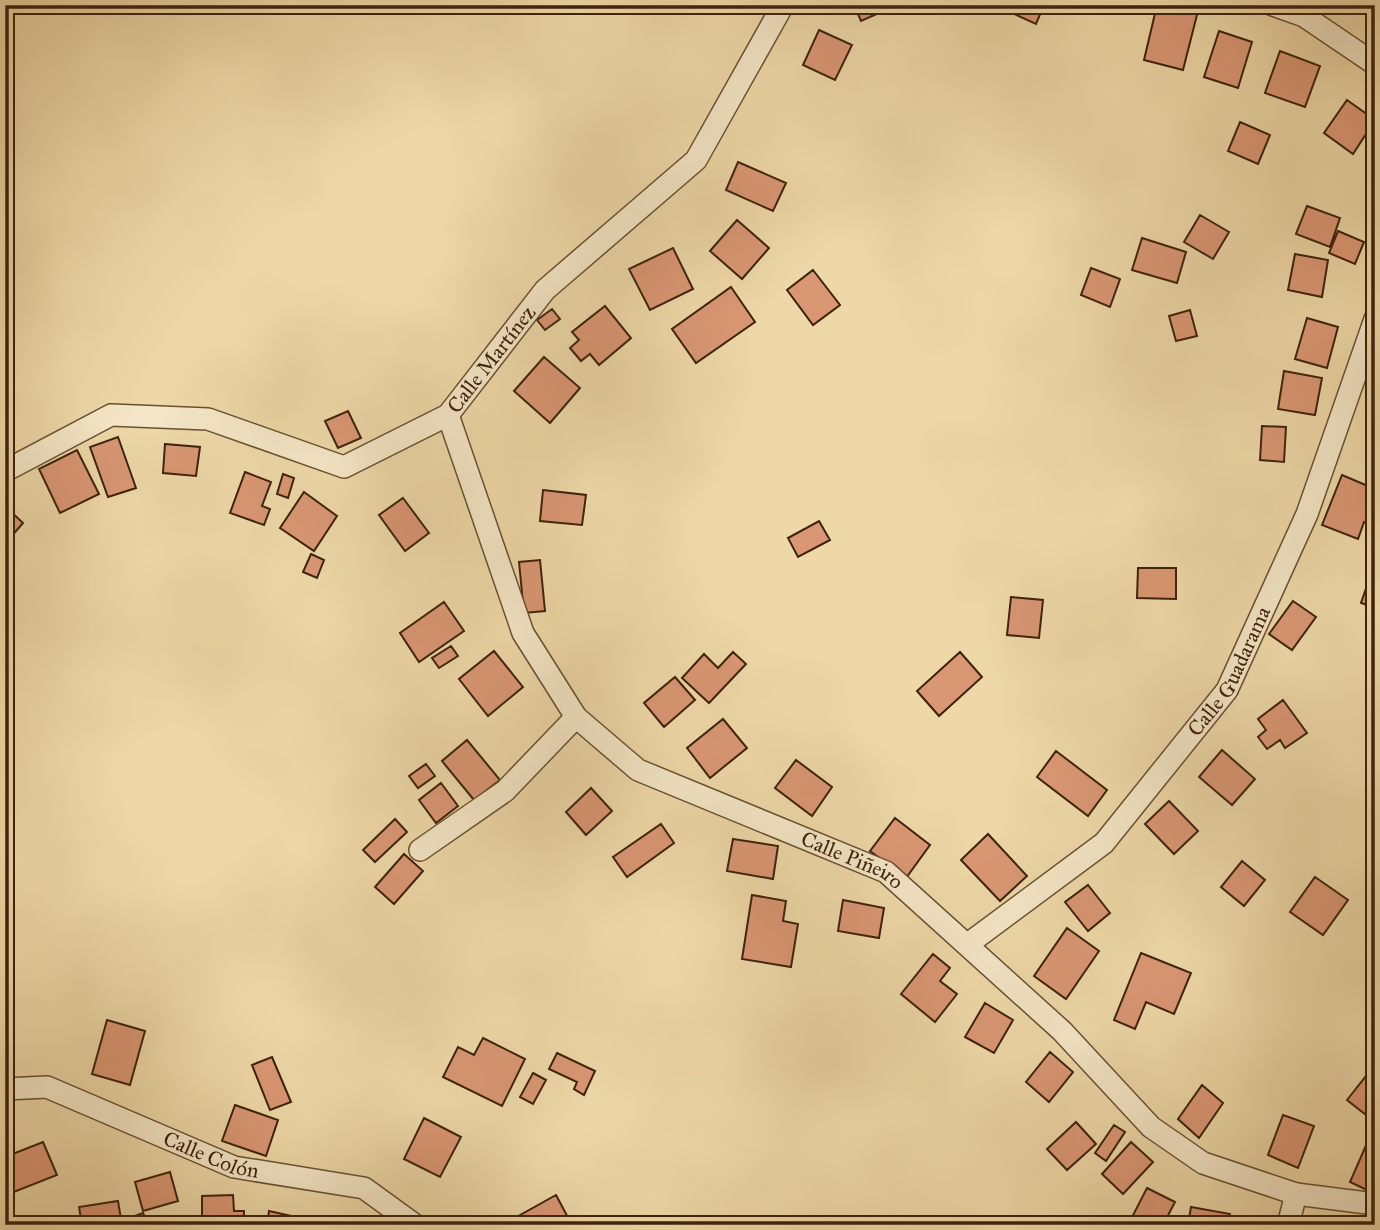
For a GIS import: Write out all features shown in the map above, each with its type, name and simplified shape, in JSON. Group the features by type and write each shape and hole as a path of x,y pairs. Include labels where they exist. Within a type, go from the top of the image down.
{"street":[{"name":"Calle Martínez","path":"5,471 111,415 208,419 344,467 448,415 545,290 695,160 783,5"},
{"path":"1273,5 1304,16 1375,64"},
{"name":"Calle Guadarama","path":"968,944 1104,843 1227,690 1307,514 1375,319"},
{"name":"Calle Piñeiro","path":"448,415 523,633 576,718 638,770 886,872 1062,1031 1151,1127 1203,1163 1296,1194 1375,1204"},
{"path":"420,850 505,791 576,718"},
{"name":"Calle Colón","path":"5,1089 47,1087 234,1167 364,1188 415,1225"},
{"path":"1288,1225 1296,1194"}],"building":[{"path":"854,5 897,5 861,21"},
{"path":"1002,5 1044,5 1036,24 1001,8"},
{"path":"1157,5 1199,7 1183,70 1144,60"},
{"path":"819,30 852,45 835,80 803,65"},
{"path":"1219,31 1252,42 1238,88 1204,77"},
{"path":"1280,51 1320,66 1305,107 1265,93"},
{"path":"1347,100 1375,120 1353,154 1324,133"},
{"path":"1240,122 1270,135 1258,164 1228,151"},
{"path":"738,162 786,183 773,211 726,190"},
{"path":"1307,206 1340,218 1330,247 1296,234"},
{"path":"1200,215 1229,232 1213,259 1184,242"},
{"path":"737,220 769,248 742,279 710,251"},
{"path":"1338,231 1364,242 1355,264 1329,253"},
{"path":"1142,238 1186,252 1177,283 1132,270"},
{"path":"673,248 693,289 650,310 629,269"},
{"path":"1295,254 1328,260 1322,297 1288,290"},
{"path":"1091,268 1120,279 1110,307 1081,295"},
{"path":"813,270 840,305 813,325 787,290"},
{"path":"731,287 755,322 696,363 672,329"},
{"path":"605,306 631,338 599,365 590,354 581,361 570,348 579,340 572,332"},
{"path":"552,309 560,319 545,330 537,320"},
{"path":"1190,310 1197,336 1176,341 1169,316"},
{"path":"1307,318 1338,327 1327,368 1295,359"},
{"path":"544,357 580,388 550,423 514,391"},
{"path":"1284,371 1322,378 1315,415 1278,409"},
{"path":"348,411 361,438 338,448 325,421"},
{"path":"1262,426 1286,427 1284,462 1260,460"},
{"path":"118,437 136,488 108,497 90,447"},
{"path":"165,444 200,447 196,476 163,473"},
{"path":"77,450 99,494 60,513 39,469"},
{"path":"245,472 271,482 262,506 270,509 264,525 230,513"},
{"path":"283,474 294,478 288,498 277,494"},
{"path":"1342,475 1375,489 1375,527 1364,522 1358,539 1322,525"},
{"path":"543,490 586,495 582,525 540,521"},
{"path":"304,492 337,516 314,551 280,528"},
{"path":"403,498 429,533 405,551 379,515"},
{"path":"5,506 23,523 10,538 5,533"},
{"path":"819,521 830,540 798,557 788,538"},
{"path":"311,554 324,560 317,578 303,572"},
{"path":"540,560 545,611 524,613 519,562"},
{"path":"1138,568 1176,568 1176,599 1137,598"},
{"path":"1371,574 1375,575 1375,608 1361,603"},
{"path":"1011,597 1043,600 1039,638 1007,635"},
{"path":"1293,601 1316,617 1292,650 1269,634"},
{"path":"444,602 464,631 419,662 400,633"},
{"path":"451,646 458,656 439,668 432,658"},
{"path":"494,651 523,687 488,716 459,679"},
{"path":"733,652 746,664 709,703 682,678 704,654 718,668"},
{"path":"960,652 982,677 939,716 917,691"},
{"path":"675,677 695,700 664,727 644,703"},
{"path":"1283,700 1307,733 1285,748 1280,740 1267,749 1258,737 1266,730 1258,719"},
{"path":"723,719 747,748 710,778 687,748"},
{"path":"467,740 500,780 474,800 442,761"},
{"path":"1222,750 1255,779 1232,805 1199,777"},
{"path":"1056,751 1107,790 1088,816 1037,777"},
{"path":"796,760 832,787 812,816 775,788"},
{"path":"426,764 435,776 418,788 409,776"},
{"path":"441,783 458,806 436,823 419,800"},
{"path":"591,788 612,811 586,835 566,812"},
{"path":"1169,801 1198,831 1174,854 1145,824"},
{"path":"895,818 930,845 906,878 870,851"},
{"path":"395,819 407,832 375,862 363,850"},
{"path":"661,824 674,843 627,877 613,857"},
{"path":"988,834 1027,876 1000,901 961,860"},
{"path":"733,839 778,846 773,879 727,871"},
{"path":"404,854 423,871 394,904 375,887"},
{"path":"1242,861 1265,880 1244,906 1221,887"},
{"path":"1315,877 1348,900 1323,935 1290,912"},
{"path":"1088,885 1110,913 1088,931 1065,902"},
{"path":"752,895 786,901 783,921 798,924 791,967 742,959"},
{"path":"843,900 884,908 879,938 838,931"},
{"path":"1067,928 1099,951 1066,999 1034,976"},
{"path":"1141,953 1191,973 1174,1014 1146,1002 1135,1029 1114,1020"},
{"path":"933,954 950,968 940,981 957,994 935,1022 901,994"},
{"path":"985,1003 1013,1020 994,1053 965,1037"},
{"path":"107,1020 145,1031 130,1085 92,1074"},
{"path":"483,1038 525,1059 502,1106 443,1077 458,1047 474,1055"},
{"path":"1050,1052 1073,1072 1049,1102 1026,1082"},
{"path":"557,1053 595,1071 584,1095 574,1089 577,1082 549,1069"},
{"path":"272,1057 291,1102 270,1110 252,1065"},
{"path":"1370,1071 1375,1075 1375,1122 1347,1100"},
{"path":"533,1073 546,1080 533,1104 520,1097"},
{"path":"1202,1085 1223,1103 1199,1138 1178,1119"},
{"path":"235,1105 278,1120 266,1156 222,1141"},
{"path":"1283,1115 1314,1126 1298,1168 1268,1155"},
{"path":"424,1118 461,1137 440,1177 404,1159"},
{"path":"1076,1122 1096,1144 1067,1170 1047,1149"},
{"path":"1114,1125 1125,1132 1106,1161 1095,1153"},
{"path":"43,1142 57,1175 6,1195 5,1157"},
{"path":"1131,1142 1153,1162 1123,1194 1102,1174"},
{"path":"1367,1143 1375,1147 1375,1184 1371,1192 1350,1182"},
{"path":"170,1172 178,1201 143,1211 135,1182"},
{"path":"1147,1188 1175,1202 1163,1225 1128,1225"},
{"path":"233,1195 234,1211 244,1211 244,1225 202,1225 202,1196"},
{"path":"556,1195 572,1225 519,1225 515,1218"},
{"path":"118,1201 121,1219 100,1225 82,1225 79,1207"},
{"path":"1191,1207 1230,1214 1228,1225 1188,1225"},
{"path":"269,1211 296,1217 294,1225 267,1225"},
{"path":"143,1213 148,1225 128,1225 126,1219"},
{"path":"1353,1224 1353,1225 1294,1225"}]}
